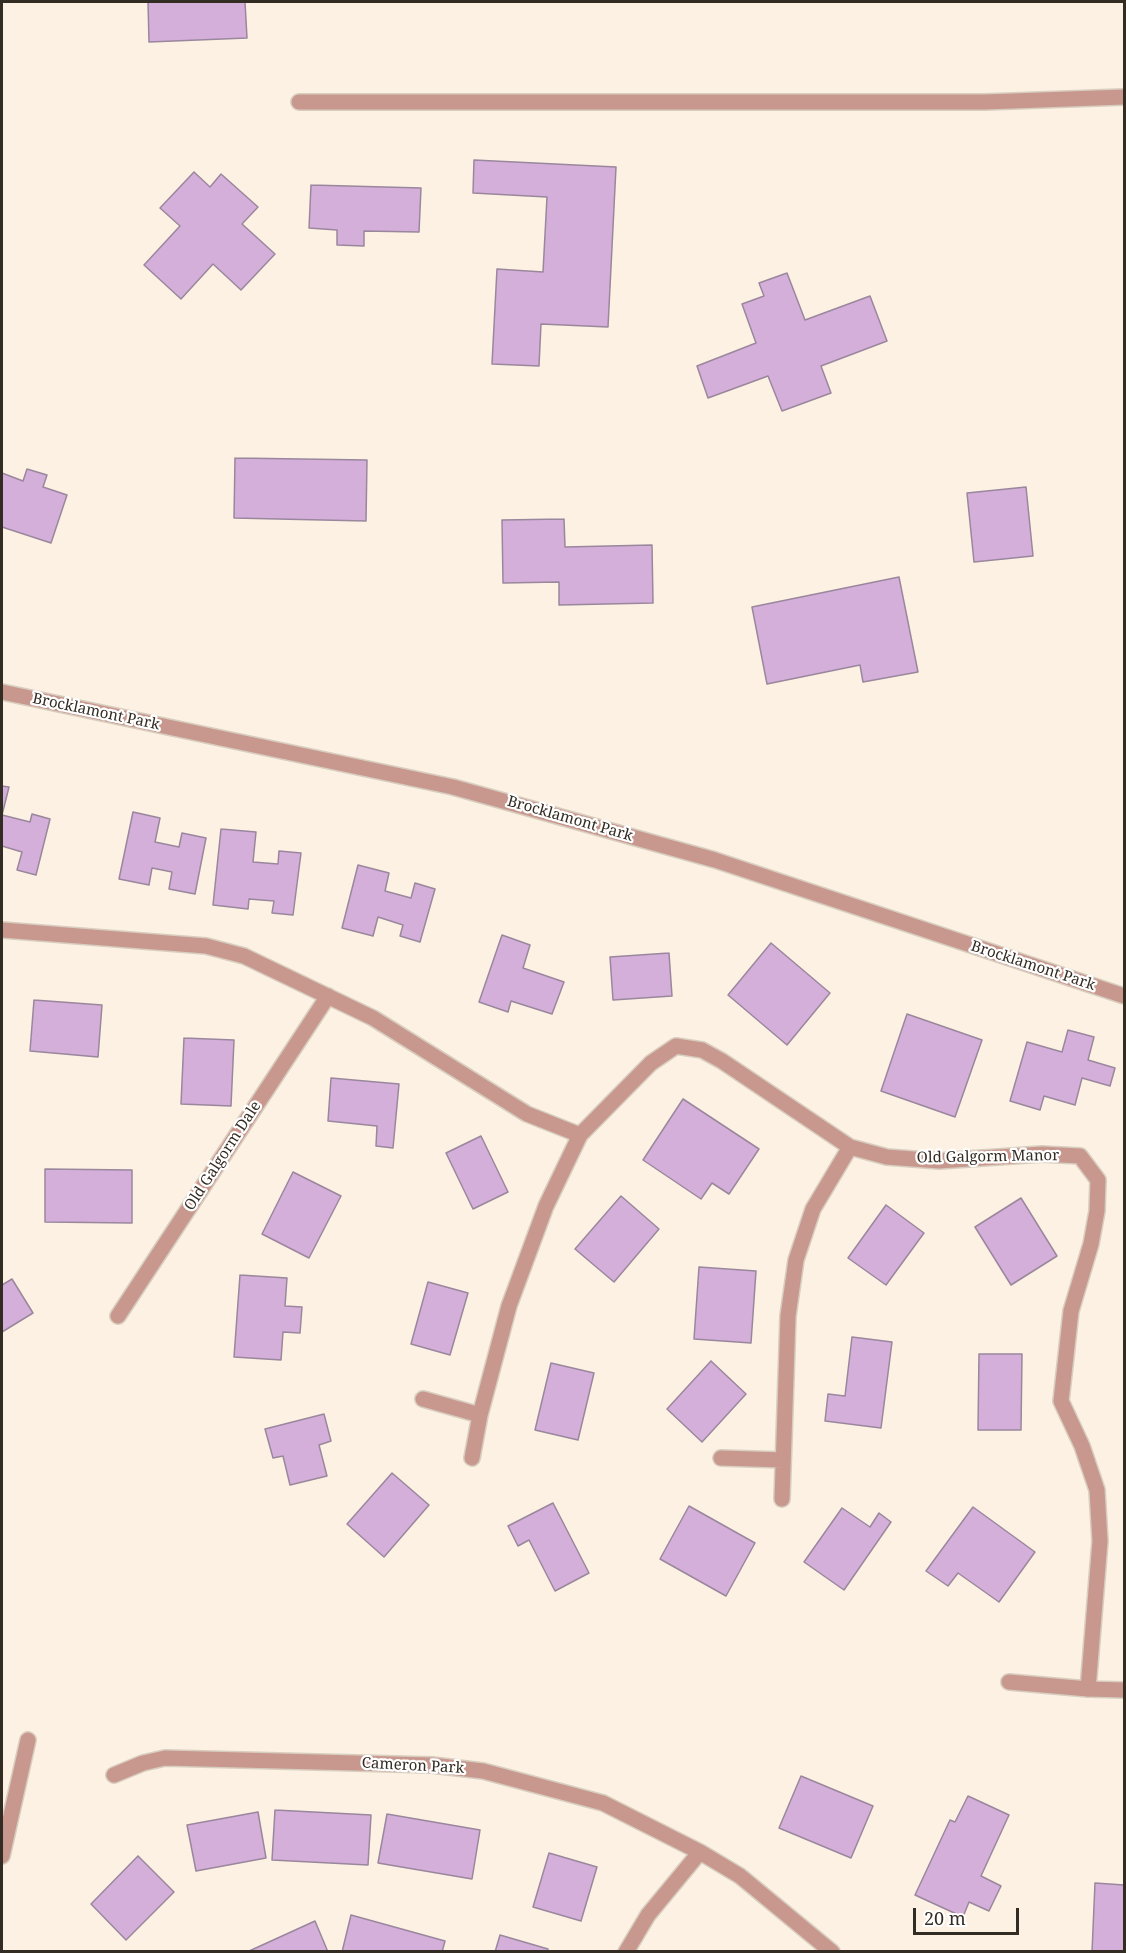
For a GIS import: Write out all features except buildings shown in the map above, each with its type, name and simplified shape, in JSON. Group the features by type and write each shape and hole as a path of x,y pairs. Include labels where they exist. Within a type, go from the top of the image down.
{"street":[{"path":"299,102 985,102 1125,97"},
{"name":"Brocklamont Park","path":"2,692 453,787 714,860 1125,996"},
{"path":"2,930 206,946 244,956 373,1018 527,1113 580,1136"},
{"name":"Old Galgorm Dale","path":"118,1316 328,996"},
{"name":"Old Galgorm Manor","path":"472,1458 480,1415 509,1306 546,1206 580,1136 651,1063 676,1046 702,1050 722,1061 850,1147 887,1157 939,1161 1042,1154 1080,1156 1098,1180 1097,1211 1091,1244 1071,1311 1061,1401 1082,1446 1097,1490 1100,1541 1088,1689"},
{"path":"782,1499 788,1316 796,1260 813,1209 850,1147"},
{"path":"423,1400 480,1415"},
{"path":"721,1458 783,1460"},
{"path":"1009,1682 1125,1690"},
{"path":"2,1856 8,1796 28,1740"},
{"name":"Cameron Park","path":"114,1775 143,1763 165,1758 432,1765 483,1771 603,1803 700,1852 740,1876 832,1952"},
{"path":"626,1952 648,1915 700,1852"}]}
